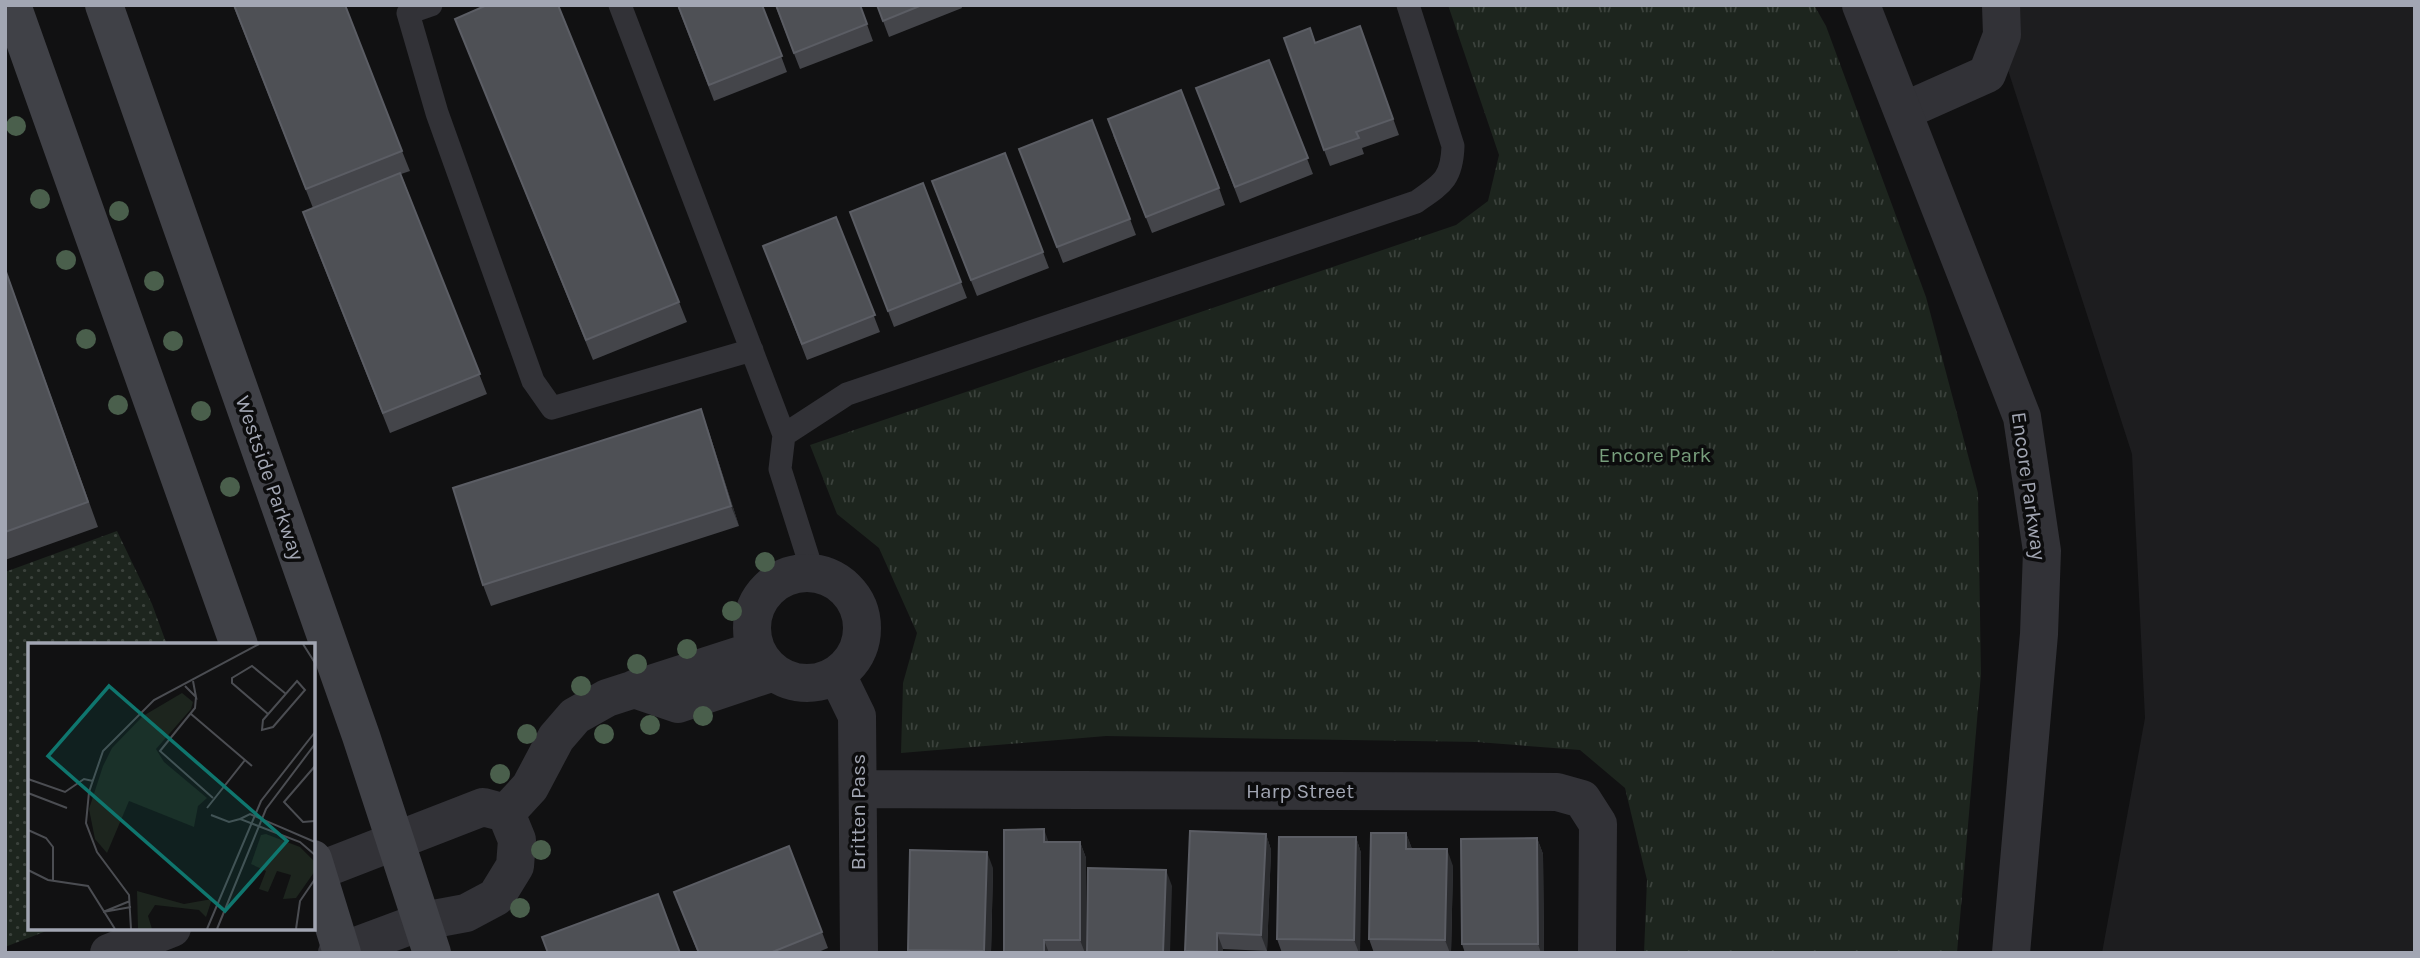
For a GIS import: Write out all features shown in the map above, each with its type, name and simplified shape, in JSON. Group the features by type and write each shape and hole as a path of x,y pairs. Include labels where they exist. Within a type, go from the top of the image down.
{"main road":[{"path":"12,5 238,643"},
{"name":"Westside Parkway","path":"104,5 397,839 427,937"},
{"path":"315,868 340,952"}],"street":[{"name":"Encore Parkway","path":"1861,5 2022,417 2042,551 2039,634 2011,953"},
{"path":"1904,111 1987,74 2002,36 2001,5"},
{"path":"813,573 838,581 852,594 860,610 863,628 860,647 850,663 837,675 820,682 802,683 765,661 751,619 757,601 769,587 785,577 813,573"},
{"path":"506,813 530,787 556,738 575,716 607,698 634,689 765,661"},
{"name":"Britten Pass","path":"837,675 857,716 859,953"},
{"name":"Harp Street","path":"858,789 1557,792 1582,799 1598,824 1597,953"},
{"path":"315,868 483,807 506,813"},
{"path":"340,952 427,937 496,897 514,866 517,840 506,813"},
{"path":"109,953 167,930"}],"lane":[{"path":"432,5 408,13 437,113 533,381 552,408 752,350"},
{"path":"620,5 784,435 780,469 813,573"},
{"path":"784,435 847,394 1416,202 1437,187 1452,169 1452,146 1408,5"}],"shaded area":[{"path":"1987,5 2415,5 2415,953 2102,953 2145,718 2132,454"}],"green space":[{"name":"Encore Park","path":"1448,5 1814,5 1826,26 1926,297 1978,493 1981,674 1957,953 1644,953 1647,880 1625,788 1580,750 1477,742 1106,736 901,753 903,683 917,633 879,548 837,514 810,445 1456,225 1488,201 1499,155"},
{"path":"117,531 152,604 166,643 28,643 28,930 49,930 5,947 5,572"}],"building":[{"path":"234,5 345,5 402,151 306,189"},
{"path":"487,5 558,5 679,302 586,340 455,19"},
{"path":"678,5 762,5 782,56 709,85"},
{"path":"776,5 860,5 867,24 794,53"},
{"path":"877,5 922,5 883,21"},
{"path":"1360,26 1393,119 1356,132 1359,138 1324,150 1284,38 1310,28 1315,43"},
{"path":"1269,60 1308,158 1235,187 1196,88"},
{"path":"1181,90 1219,188 1146,217 1108,119"},
{"path":"1092,120 1130,219 1057,247 1019,149"},
{"path":"1005,153 1043,252 971,280 932,181"},
{"path":"400,173 480,374 383,413 303,212"},
{"path":"923,183 961,282 888,311 850,212"},
{"path":"836,217 875,315 802,344 763,246"},
{"path":"5,269 88,502 5,532"},
{"path":"701,409 731,506 483,585 453,488"},
{"path":"1044,829 1044,842 1080,842 1080,940 1044,940 1044,953 1004,953 1004,830"},
{"path":"1190,831 1266,834 1261,935 1217,933 1217,952 1185,951"},
{"path":"1371,833 1406,833 1406,849 1447,849 1445,940 1369,939"},
{"path":"1279,837 1356,837 1354,940 1277,939"},
{"path":"1537,838 1538,944 1462,944 1461,839"},
{"path":"789,846 822,932 770,953 699,953 674,892"},
{"path":"910,850 987,852 984,951 908,950"},
{"path":"1088,868 1166,870 1163,953 1087,953"},
{"path":"658,894 680,953 548,953 542,937"}]}
